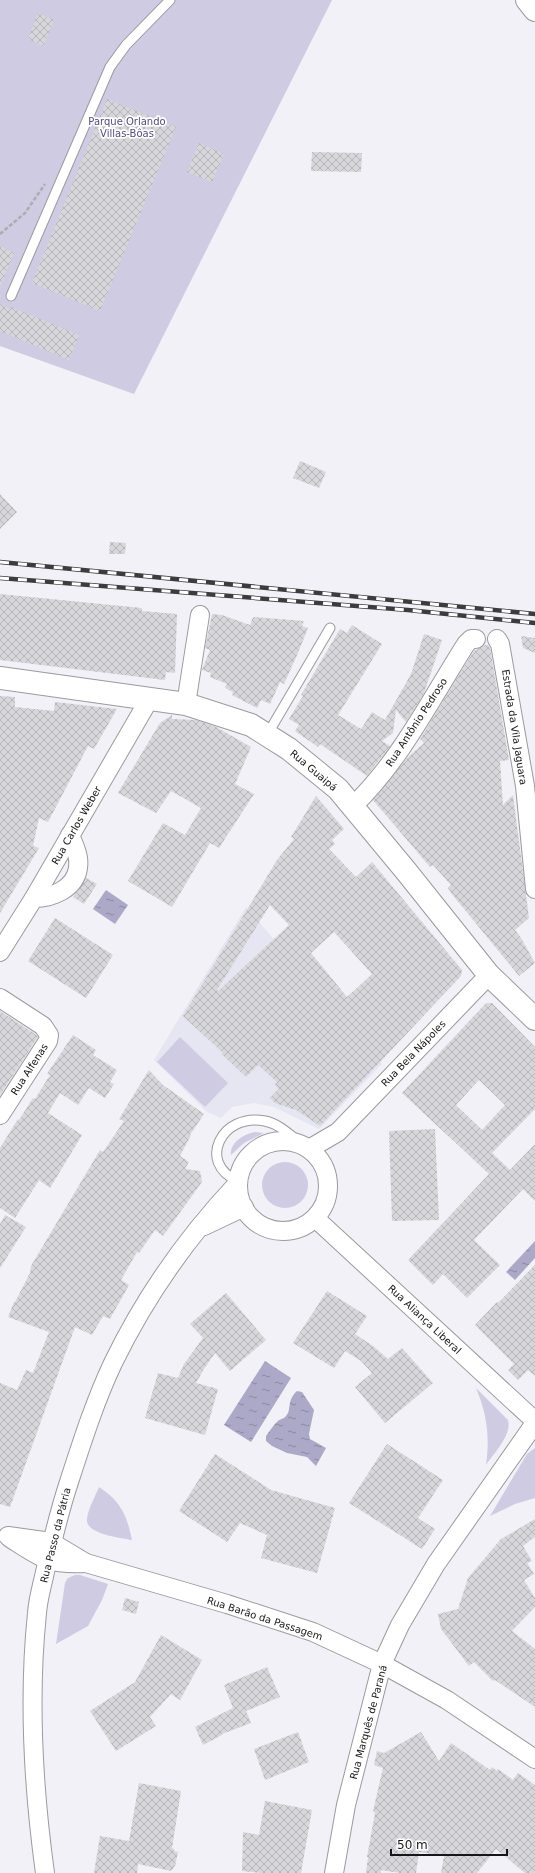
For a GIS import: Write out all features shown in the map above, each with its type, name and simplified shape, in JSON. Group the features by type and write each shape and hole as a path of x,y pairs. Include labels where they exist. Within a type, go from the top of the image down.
{"main road":[{"path":"527,0 535,10"},
{"name":"Rua Guaipá","path":"0,678 186,704 251,725 289,749 322,774 353,806 489,975 535,1019"}],"street":[{"path":"186,704 200,615"},
{"name":"Estrada da Vila Jaguara","path":"486,639 500,641 530,786 535,889"},
{"name":"Rua Antônio Pedroso","path":"353,806 367,793 398,752 466,644 471,640 486,639"},
{"name":"Rua Carlos Weber","path":"0,950 34,898 150,698"},
{"path":"34,898 47,898 60,893 75,877 78,868 78,857 70,835"},
{"name":"Rua Bela Nápoles","path":"338,1132 489,975"},
{"name":"Rua Alfenas","path":"0,998 43,1026 49,1035 48,1041 0,1115"},
{"path":"306,1147 338,1132"},
{"path":"325,1169 338,1132"},
{"path":"291,1141 306,1147 319,1158 325,1169 328,1182 328,1195 323,1208 315,1218 303,1226 290,1230 276,1230 263,1226 252,1218 244,1207 239,1195 238,1182 241,1169 247,1158 256,1149 267,1143 291,1141"},
{"name":"Rua Passo da Pátria","path":"45,1873 36,1809 31,1710 37,1611 51,1542 87,1426 113,1364 145,1304 169,1266 198,1228 238,1182"},
{"name":"Rua Passo da Pátria","path":"198,1228 244,1207"},
{"name":"Rua Aliança Liberal","path":"315,1218 535,1422"},
{"name":"Rua Marquês de Paraná","path":"334,1873 346,1804 382,1664 400,1625 436,1564 535,1422"},
{"name":"Rua Barão da Passagem","path":"4,1534 51,1542 86,1564"},
{"name":"Rua Barão da Passagem","path":"4,1534 43,1560 66,1564 86,1564 227,1604 313,1632 382,1664 448,1700 535,1759"}],"lane":[{"path":"11,296 110,67 126,45 170,0"},
{"path":"267,735 330,628"},
{"path":"238,1182 228,1177 222,1171 218,1163 217,1150 218,1143 226,1132 241,1121 265,1121 278,1126 306,1147"}],"path":[{"path":"0,234 24,213 47,181"}],"shaded area":[{"path":"246,907 382,1064 319,1129 274,1107 254,1103 232,1107 221,1118 207,1112 154,1060"}],"green space":[{"name":"Parque Orlando Villas-Bôas","path":"0,0 332,0 134,394 0,346"},
{"path":"180,1037 228,1083 205,1107 157,1062"},
{"path":"255,1132 264,1133 244,1143 231,1155 231,1150 238,1139"},
{"path":"280,1162 290,1162 298,1166 304,1172 308,1180 308,1190 304,1198 298,1204 290,1208 280,1208 272,1204 266,1198 262,1190 262,1180 266,1172 272,1166"},
{"path":"476,1388 508,1420 509,1426 505,1438 486,1465 488,1445 487,1426 483,1407"},
{"path":"535,1448 535,1498 515,1504 490,1516 527,1454"},
{"path":"99,1487 113,1498 122,1510 128,1524 132,1540 97,1532 88,1524 87,1519 89,1511"},
{"path":"75,1575 80,1575 108,1584 102,1600 88,1626 56,1644 65,1583 68,1578"}],"water":[{"path":"106,890 128,905 115,924 93,909"},
{"path":"535,1241 535,1258 515,1280 506,1272"},
{"path":"265,1361 291,1378 251,1442 224,1425"},
{"path":"297,1391 302,1392 314,1410 309,1434 310,1439 326,1448 316,1466 307,1457 287,1453 272,1446 266,1441 266,1436 273,1426 288,1414 291,1398"}],"building":[{"path":"38,13 54,20 43,46 28,39"},
{"path":"107,99 176,127 100,311 32,283"},
{"path":"199,143 224,154 212,182 187,172"},
{"path":"312,152 362,153 361,172 311,171"},
{"path":"0,246 14,253 0,287"},
{"path":"0,304 10,309 11,307 79,335 69,360 0,331"},
{"path":"300,461 326,472 319,488 293,478"},
{"path":"0,494 17,512 0,529"},
{"path":"110,542 126,543 125,554 109,554"},
{"path":"0,594 142,608 142,611 177,614 175,673 166,672 165,680 0,660"},
{"path":"212,614 222,615 250,625 253,617 304,621 302,626 308,628 298,653 284,684 280,682 270,704 261,700 257,708 232,695 233,692 225,688 227,684 210,677 211,673 202,670 210,650 205,648"},
{"path":"352,625 382,644 338,715 361,729 372,712 385,720 411,674 424,634 442,640 424,693 406,722 396,710 393,733 382,741 390,746 367,776 320,744 318,747 295,731 299,725 289,719 303,696 301,695 340,629 347,633"},
{"path":"521,636 535,638 535,653 523,648"},
{"path":"484,645 488,645 490,648 509,760 500,761 503,805 513,795 529,918 515,930 535,963 519,976 451,893 448,888 451,885 433,865 430,867 373,800 408,757 424,743 420,739 462,670 474,651"},
{"path":"0,696 15,697 15,707 54,711 55,702 117,709 94,749 88,746 48,822 39,818 33,846 39,848 0,913"},
{"path":"172,715 172,719 196,720 216,727 251,747 235,784 254,794 219,848 210,843 172,907 128,881 163,823 185,835 201,808 171,791 156,813 118,793 160,723"},
{"path":"316,796 344,829 332,840 335,844 329,849 356,877 372,862 462,970 461,976 320,1126 296,1110 275,1103 270,1098 279,1089 275,1085 277,1082 258,1065 246,1077 222,1054 223,1053 183,1016 277,860 294,839 291,837","holes":["270,905 289,925 218,991 217,990","334,932 372,974 347,997 311,953"]},
{"path":"86,878 97,884 84,904 73,897"},
{"path":"55,918 113,955 86,998 28,961"},
{"path":"486,1003 492,1003 535,1047 535,1109 492,1153 510,1170 535,1144 535,1201 523,1189 474,1240 500,1265 467,1298 443,1274 433,1285 408,1260 489,1174 402,1093","holes":["479,1080 505,1105 482,1130 456,1105"]},
{"path":"0,1011 38,1037 0,1095"},
{"path":"73,1035 96,1050 93,1055 117,1070 110,1082 114,1084 105,1098 89,1088 78,1105 60,1093 48,1113 82,1135 50,1188 39,1180 15,1218 0,1208 0,1148 33,1098 35,1099 50,1075 47,1074"},
{"path":"149,1070 163,1085 204,1114 190,1135 180,1156 189,1162 185,1169 200,1171 202,1182 163,1236 155,1230 139,1253 137,1252 121,1280 129,1285 110,1319 103,1316 92,1335 75,1327 10,1507 0,1504 0,1383 17,1390 26,1370 33,1373 49,1332 8,1317 14,1302 30,1273 31,1266 100,1150 103,1152 124,1121 119,1119"},
{"path":"435,1129 439,1220 392,1221 389,1131"},
{"path":"5,1215 26,1227 0,1268 0,1224"},
{"path":"535,1265 535,1376 528,1370 518,1380 508,1370 514,1364 475,1325"},
{"path":"327,1291 367,1316 355,1334 373,1346 388,1359 402,1348 433,1383 385,1423 355,1387 372,1373 361,1361 345,1351 334,1368 293,1343"},
{"path":"226,1293 266,1340 230,1371 215,1353 204,1369 196,1383 218,1389 205,1435 145,1418 158,1373 178,1378 184,1364 203,1338 190,1324"},
{"path":"387,1444 443,1480 418,1518 435,1529 422,1549 349,1503"},
{"path":"215,1454 271,1490 335,1508 317,1573 261,1558 267,1535 240,1523 227,1542 179,1511"},
{"path":"535,1519 535,1537 523,1546 532,1561 527,1563 534,1574 524,1580 535,1598 535,1607 512,1631 535,1649 535,1707 495,1680 493,1681 474,1662 469,1666 441,1629 438,1614 458,1609 468,1578 501,1539"},
{"path":"125,1598 139,1602 136,1614 122,1610"},
{"path":"161,1635 202,1660 180,1700 171,1694 150,1717 156,1726 116,1751 90,1711 135,1682"},
{"path":"267,1667 280,1697 246,1711 251,1723 222,1734 203,1745 195,1727 233,1708 224,1685"},
{"path":"298,1732 309,1762 265,1780 254,1749"},
{"path":"421,1732 439,1761 451,1743 490,1770 492,1767 497,1771 498,1769 513,1780 518,1773 535,1785 535,1873 525,1873 496,1849 477,1873 441,1873 444,1856 419,1852 416,1873 400,1873 381,1870 381,1873 366,1873 367,1857 375,1813 373,1811 383,1768 374,1765 377,1751 384,1753"},
{"path":"139,1783 181,1791 172,1848 174,1851 178,1852 175,1866 171,1871 138,1864 137,1873 94,1873 100,1836 129,1841"},
{"path":"265,1801 312,1810 301,1873 261,1873 242,1871 243,1832 259,1835"}],"railway":[{"path":"0,562 535,614"},
{"path":"0,578 408,610 535,623"}]}
